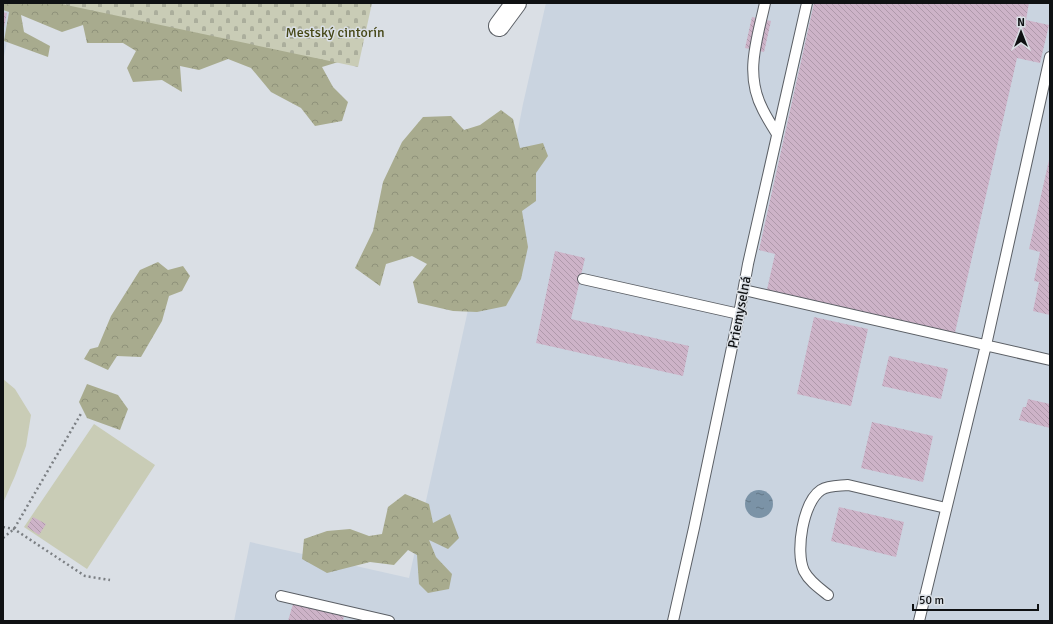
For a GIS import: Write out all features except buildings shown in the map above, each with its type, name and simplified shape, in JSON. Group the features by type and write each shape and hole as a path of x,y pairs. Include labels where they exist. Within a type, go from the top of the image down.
{"street":[{"path":"499,26 516,3"}],"lane":[{"path":"765,3 752,61 752,73 762,109 777,134"},
{"name":"Priemyselná","path":"673,621 696,521 744,290 748,264 807,3"},
{"path":"919,621 986,345 1050,57"},
{"path":"583,279 739,314"},
{"path":"744,290 1050,360"},
{"path":"828,595 814,584 804,571 800,558 801,541 806,515 812,499 821,490 833,486 848,485 946,508"},
{"path":"281,596 389,621"}],"path":[{"path":"3,538 14,529 82,412"},
{"path":"3,527 14,529 85,576 110,580"}],"shaded area":[{"path":"3,3 15,3 3,61"},
{"path":"546,3 1050,3 1050,621 234,621 250,542 409,578 468,310 514,150"}],"green space":[{"path":"3,3 100,3 348,59 322,67 333,87 348,102 342,121 315,126 301,108 271,92 251,68 228,59 199,70 180,66 182,92 162,80 133,82 127,68 136,51 123,43 87,43 83,25 62,32 21,15 24,32 50,46 48,57 4,41 9,12 3,10"},
{"name":"Mestský cintorín","path":"57,3 372,3 358,67"},
{"path":"501,110 513,119 520,148 543,143 548,156 536,173 536,201 522,211 528,247 521,279 506,306 477,312 453,311 418,303 413,282 427,264 412,256 386,264 380,286 355,268 373,231 383,182 402,142 423,117 451,116 464,130 480,125"},
{"path":"158,262 168,270 183,266 190,276 182,291 169,296 162,321 141,357 117,356 108,370 84,359 90,349 98,347 111,316 140,270"},
{"path":"3,379 15,389 31,415 26,446 3,503"},
{"path":"87,384 118,395 128,409 120,430 87,418 79,402"},
{"path":"94,424 155,465 87,569 24,527"},
{"path":"405,494 429,504 433,523 450,514 459,538 448,549 429,540 436,557 452,574 449,589 428,593 419,584 417,555 408,550 394,565 370,562 327,573 302,559 304,539 327,531 350,529 369,536 382,534 388,507"}],"water":[{"path":"759,490 769,494 773,504 769,514 759,518 749,514 745,504 749,494"}]}
